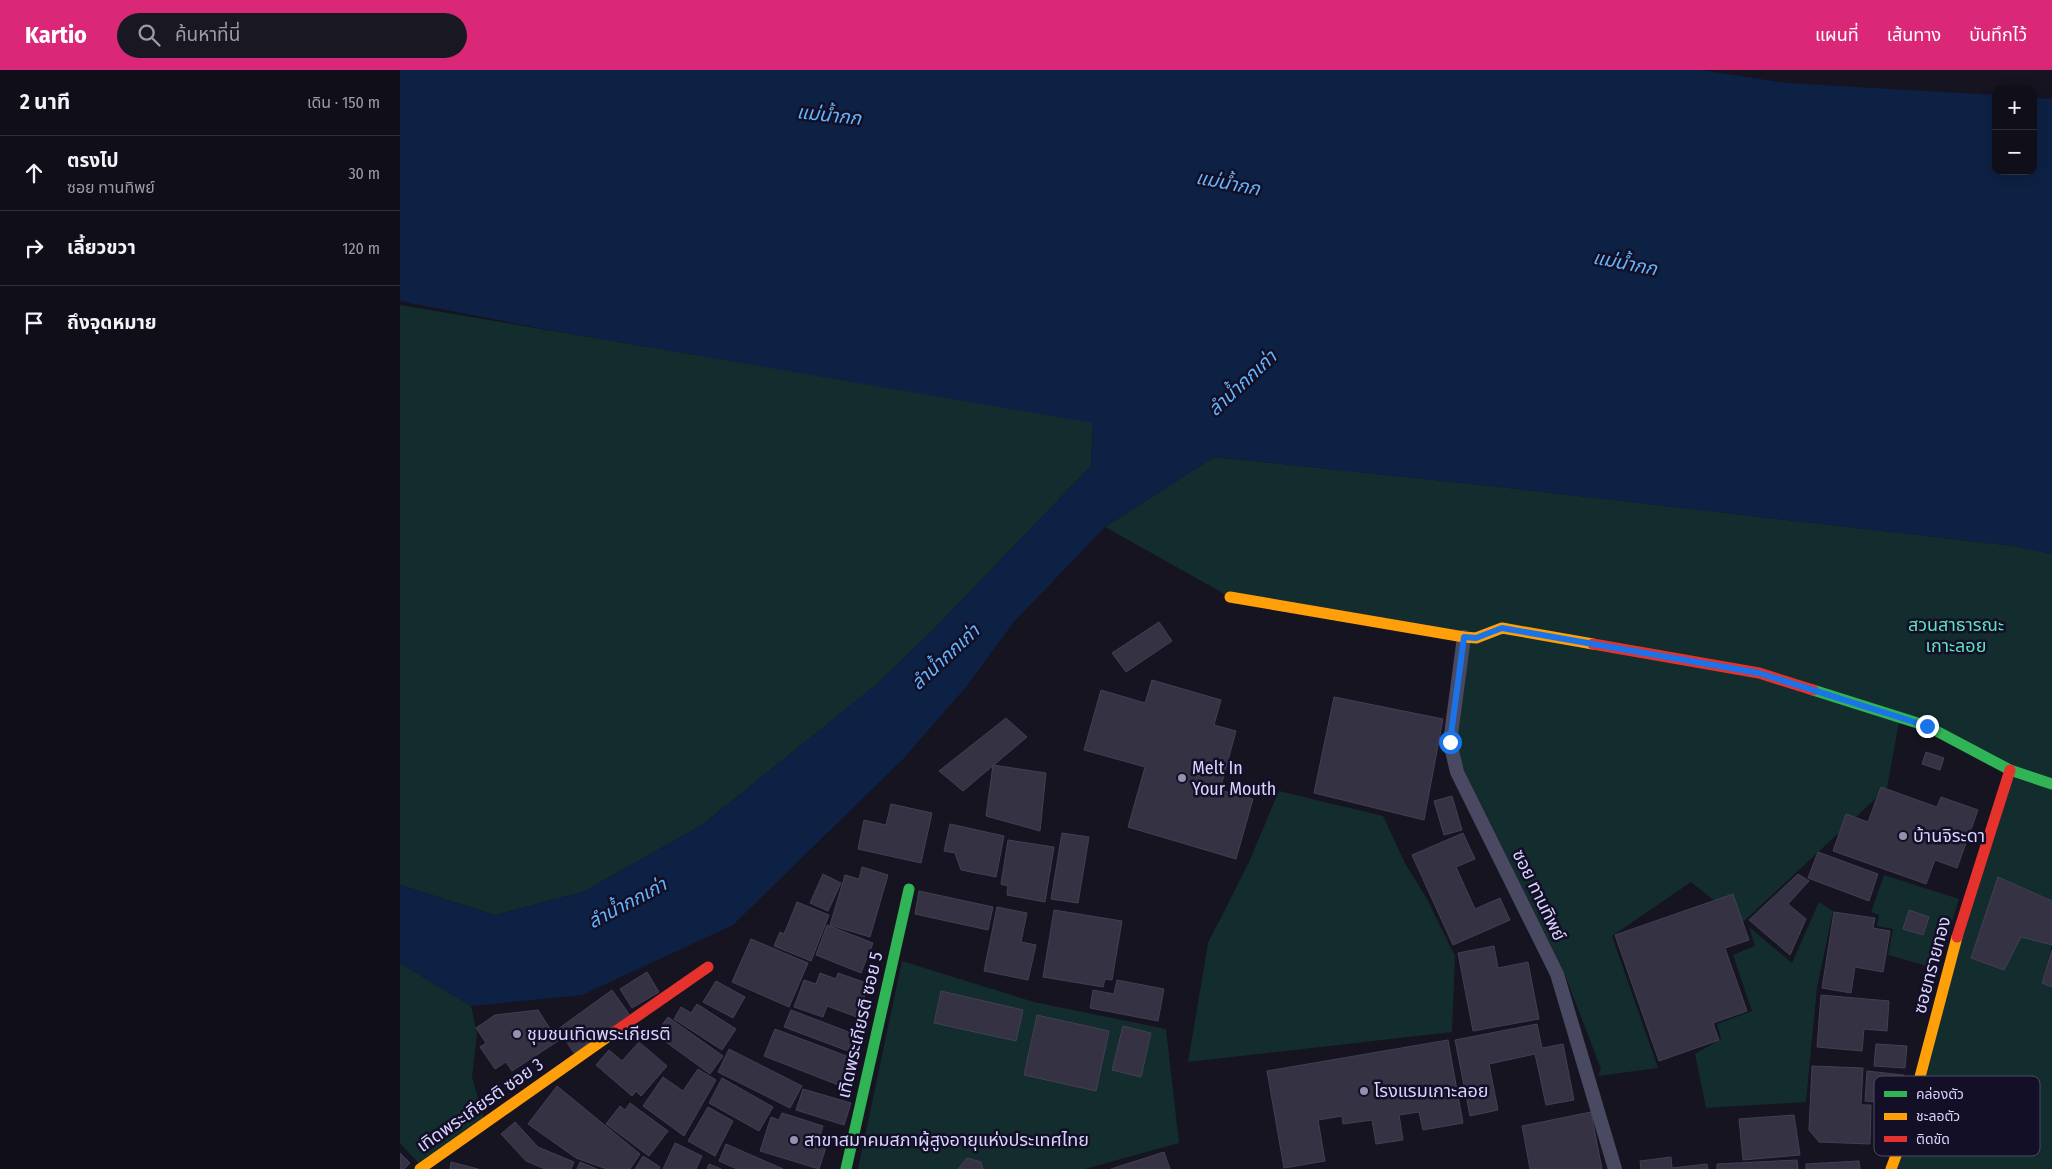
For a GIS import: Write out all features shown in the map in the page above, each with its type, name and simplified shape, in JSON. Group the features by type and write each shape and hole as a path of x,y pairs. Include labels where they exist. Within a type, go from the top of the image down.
{"street":[{"path":"1230,597 1464,637 1476,638 1502,628 1759,673 1927,726 2010,770 2052,784"},
{"name":"ซอยทรายทอง","path":"1920,1076 1956,939 2010,770"},
{"name":"เทิดพระเกียรติ ซอย 5","path":"846,1169 909,889"},
{"name":"เทิดพระเกียรติ ซอย 3","path":"420,1169 708,967"},
{"name":"ซอยทรายทอง","path":"1891,1169 1896,1156"}],"lane":[{"name":"ซอย ทานทิพย์","path":"1464,637 1450,742 1457,772 1557,974 1615,1169"}],"green space":[{"path":"400,305 1093,422 1091,466 935,628 877,684 702,825 583,892 495,915 400,885"},
{"name":"สวนสาธารณะ เกาะลอย","path":"1214,457 1491,486 2014,546 2052,554 2052,901 1998,878 1971,957 2004,970 2021,937 2052,945 2042,983 2052,987 2052,1169 1891,1169 1895,1156 2040,1156 2040,1076 1919,1076 2010,770 1900,717 1887,788 1742,923 1691,882 1612,936 1658,1068 1598,1076 1601,1069 1563,970 1450,742 1464,637 1230,597 1105,527"},
{"path":"1279,791 1383,816 1405,863 1427,899 1455,956 1452,1032 1188,1062 1208,943 1248,864"},
{"path":"1884,875 1959,899 1937,969 1888,955 1893,929 1877,926 1879,915 1871,912"},
{"path":"1819,902 1833,911 1817,988 1806,1102 1706,1108 1695,1054 1721,1039 1717,1024 1752,1011 1733,955 1755,946 1749,927 1792,963"},
{"path":"902,961 1034,1002 1166,1029 1179,1143 1085,1169 858,1169"},
{"path":"400,963 471,1006 477,1034 472,1077 486,1126 422,1167 400,1143"}],"water":[{"path":"400,70 1700,70 1787,83 1992,95 1992,175 2037,175 2037,98 2052,99 2052,554 2014,546 1491,486 1214,457 1105,527 1013,623 966,687 904,758 733,925 582,995 471,1006 400,963 400,885 495,915 583,892 702,825 877,684 935,628 1091,466 1093,423 555,331 400,301"}],"building":[{"path":"1159,622 1172,641 1126,672 1112,653"},
{"name":"Melt In Your Mouth","path":"1152,680 1221,700 1214,725 1236,731 1220,790 1253,799 1236,859 1128,827 1145,767 1084,750 1101,690 1145,703"},
{"path":"1334,697 1443,719 1424,820 1314,793"},
{"path":"1006,718 1027,737 963,791 939,771"},
{"path":"1926,752 1944,758 1940,770 1922,764"},
{"path":"993,765 1046,773 1040,831 986,816"},
{"name":"บ้านจิระดา","path":"1881,787 1937,807 1941,797 1978,810 1957,868 1935,860 1926,884 1833,851 1846,814 1868,822"},
{"path":"1452,796 1462,830 1444,835 1434,801"},
{"path":"891,804 932,813 921,863 858,849 864,820 886,825"},
{"path":"950,824 1004,836 996,877 961,870 955,853 944,851"},
{"path":"1062,833 1089,837 1078,903 1051,899"},
{"path":"1463,833 1475,859 1456,867 1475,909 1500,898 1510,920 1453,945 1412,855"},
{"path":"1008,840 1054,847 1045,902 1007,895 1008,886 1001,884"},
{"path":"1818,852 1878,874 1869,901 1808,878"},
{"path":"862,867 888,875 870,937 830,925 845,875 859,879"},
{"path":"823,874 841,883 828,911 810,903"},
{"path":"1798,874 1809,881 1788,904 1806,919 1790,955 1749,920"},
{"path":"1998,877 2052,901 2052,945 2021,937 2004,970 1971,958"},
{"path":"919,891 993,907 988,930 915,914"},
{"path":"1733,894 1749,940 1725,948 1747,1011 1713,1023 1719,1040 1659,1061 1615,935"},
{"path":"797,902 829,915 811,961 774,946 780,932 784,934"},
{"path":"997,907 1027,913 1021,942 1036,945 1028,980 984,971"},
{"path":"1054,910 1122,921 1112,980 1105,979 1103,987 1043,977"},
{"path":"1909,910 1929,917 1923,935 1903,929"},
{"path":"1834,912 1875,918 1873,928 1890,931 1883,972 1855,967 1851,993 1822,988"},
{"path":"827,925 873,943 861,973 816,955"},
{"path":"751,939 808,963 789,1007 732,982"},
{"path":"1494,946 1498,968 1528,962 1539,1019 1473,1031 1458,953"},
{"path":"2052,950 2052,987 2042,983"},
{"path":"647,972 659,992 632,1008 620,989"},
{"path":"820,973 836,979 838,973 869,984 857,1017 827,1006 823,1017 794,1007 804,980 816,984"},
{"path":"1117,980 1164,989 1158,1021 1090,1008 1093,990 1114,994"},
{"path":"716,981 745,997 733,1018 703,1002"},
{"path":"612,990 629,1014 574,1053 558,1029"},
{"path":"941,991 1023,1010 1016,1041 934,1023"},
{"path":"1821,995 1889,1001 1887,1031 1864,1029 1862,1051 1817,1047"},
{"path":"697,1004 736,1029 722,1050 674,1019 681,1007 691,1013"},
{"name":"ชุมชนเทิดพระเกียรติ","path":"538,1010 558,1041 512,1071 506,1062 495,1069 480,1047 486,1043 476,1028 495,1015"},
{"path":"791,1010 854,1034 848,1051 784,1027"},
{"path":"1037,1015 1109,1031 1096,1091 1024,1075"},
{"path":"668,1017 723,1056 710,1074 655,1034"},
{"path":"1537,1024 1542,1048 1563,1044 1574,1100 1546,1105 1535,1054 1489,1064 1498,1110 1470,1116 1455,1040"},
{"path":"1123,1026 1151,1033 1141,1077 1112,1070"},
{"path":"775,1029 857,1060 846,1088 764,1056"},
{"name":"โรงแรมเกาะลอย","path":"1448,1040 1463,1123 1423,1130 1419,1112 1399,1115 1403,1140 1376,1144 1372,1120 1343,1124 1342,1116 1318,1120 1325,1161 1284,1168 1267,1071"},
{"path":"639,1042 667,1066 641,1096 636,1091 632,1096 596,1065 609,1050 622,1061"},
{"path":"1876,1044 1907,1046 1905,1068 1874,1066"},
{"path":"729,1049 802,1086 790,1108 718,1072"},
{"path":"1812,1066 1863,1068 1861,1105 1871,1105 1870,1144 1819,1142 1809,1130"},
{"path":"698,1069 716,1080 684,1136 643,1106 663,1077 683,1091"},
{"path":"1867,1071 1904,1075 1874,1076 1874,1102 1865,1101"},
{"path":"722,1078 773,1107 759,1131 709,1103"},
{"path":"557,1086 640,1154 630,1169 607,1169 576,1158 528,1124"},
{"path":"803,1089 851,1103 844,1125 796,1110"},
{"path":"630,1103 668,1131 649,1156 606,1124 620,1106 625,1110"},
{"path":"708,1107 733,1121 715,1156 688,1141"},
{"path":"1591,1112 1602,1169 1530,1169 1522,1126"},
{"name":"สาขาสมาคมสภาผู้สูงอายุแห่งประเทศไทย","path":"782,1113 823,1126 819,1139 828,1141 819,1169 760,1151 771,1117 779,1120"},
{"path":"1794,1115 1800,1155 1743,1160 1739,1119"},
{"path":"515,1122 538,1147 574,1162 571,1169 545,1169 526,1161 501,1134"},
{"path":"675,1143 702,1156 696,1169 663,1169"},
{"path":"726,1144 783,1169 737,1169 719,1161"},
{"path":"1164,1152 1170,1169 1111,1169"},
{"path":"400,1153 410,1163 404,1169 400,1169"},
{"path":"643,1156 660,1167 659,1169 635,1169"},
{"path":"1671,1157 1672,1168 1707,1164 1708,1169 1641,1169 1640,1161"},
{"path":"967,1158 981,1162 983,1169 958,1169"},
{"path":"1797,1160 1798,1169 1717,1169 1717,1164"},
{"path":"1859,1161 1860,1169 1806,1169 1806,1164"},
{"path":"451,1162 478,1169 450,1169"},
{"path":"580,1162 597,1169 577,1169"},
{"path":"709,1164 721,1169 707,1169"}],"traffic: fast":[{"path":"1813,690 1927,726 2010,770 2052,784"},
{"path":"846,1169 909,889"}],"traffic: slow":[{"path":"1230,597 1464,637 1476,638 1502,628 1593,644"},
{"path":"1920,1076 1957,937"},
{"path":"420,1169 613,1033"},
{"path":"1891,1169 1896,1156"}],"traffic: jam":[{"path":"1593,644 1759,673 1813,690"},
{"path":"1957,937 2010,770"},
{"path":"613,1033 708,967"}],"place":[{"name":"Melt In Your Mouth","path":"1182,778"},
{"name":"บ้านจิระดา","path":"1903,836"},
{"name":"ชุมชนเทิดพระเกียรติ","path":"517,1034"},
{"name":"โรงแรมเกาะลอย","path":"1364,1091"},
{"name":"สาขาสมาคมสภาผู้สูงอายุแห่งประเทศไทย","path":"794,1140"}],"route":[{"path":"1450,742 1464,637 1476,638 1502,628 1759,673 1927,726"}],"water label":[{"name":"แม่น้ำกก","path":"829,115"},
{"name":"แม่น้ำกก","path":"1228,183"},
{"name":"แม่น้ำกก","path":"1625,263"},
{"name":"ลำน้ำกกเก่า","path":"1242,383"},
{"name":"ลำน้ำกกเก่า","path":"945,657"},
{"name":"ลำน้ำกกเก่า","path":"627,903"}]}
